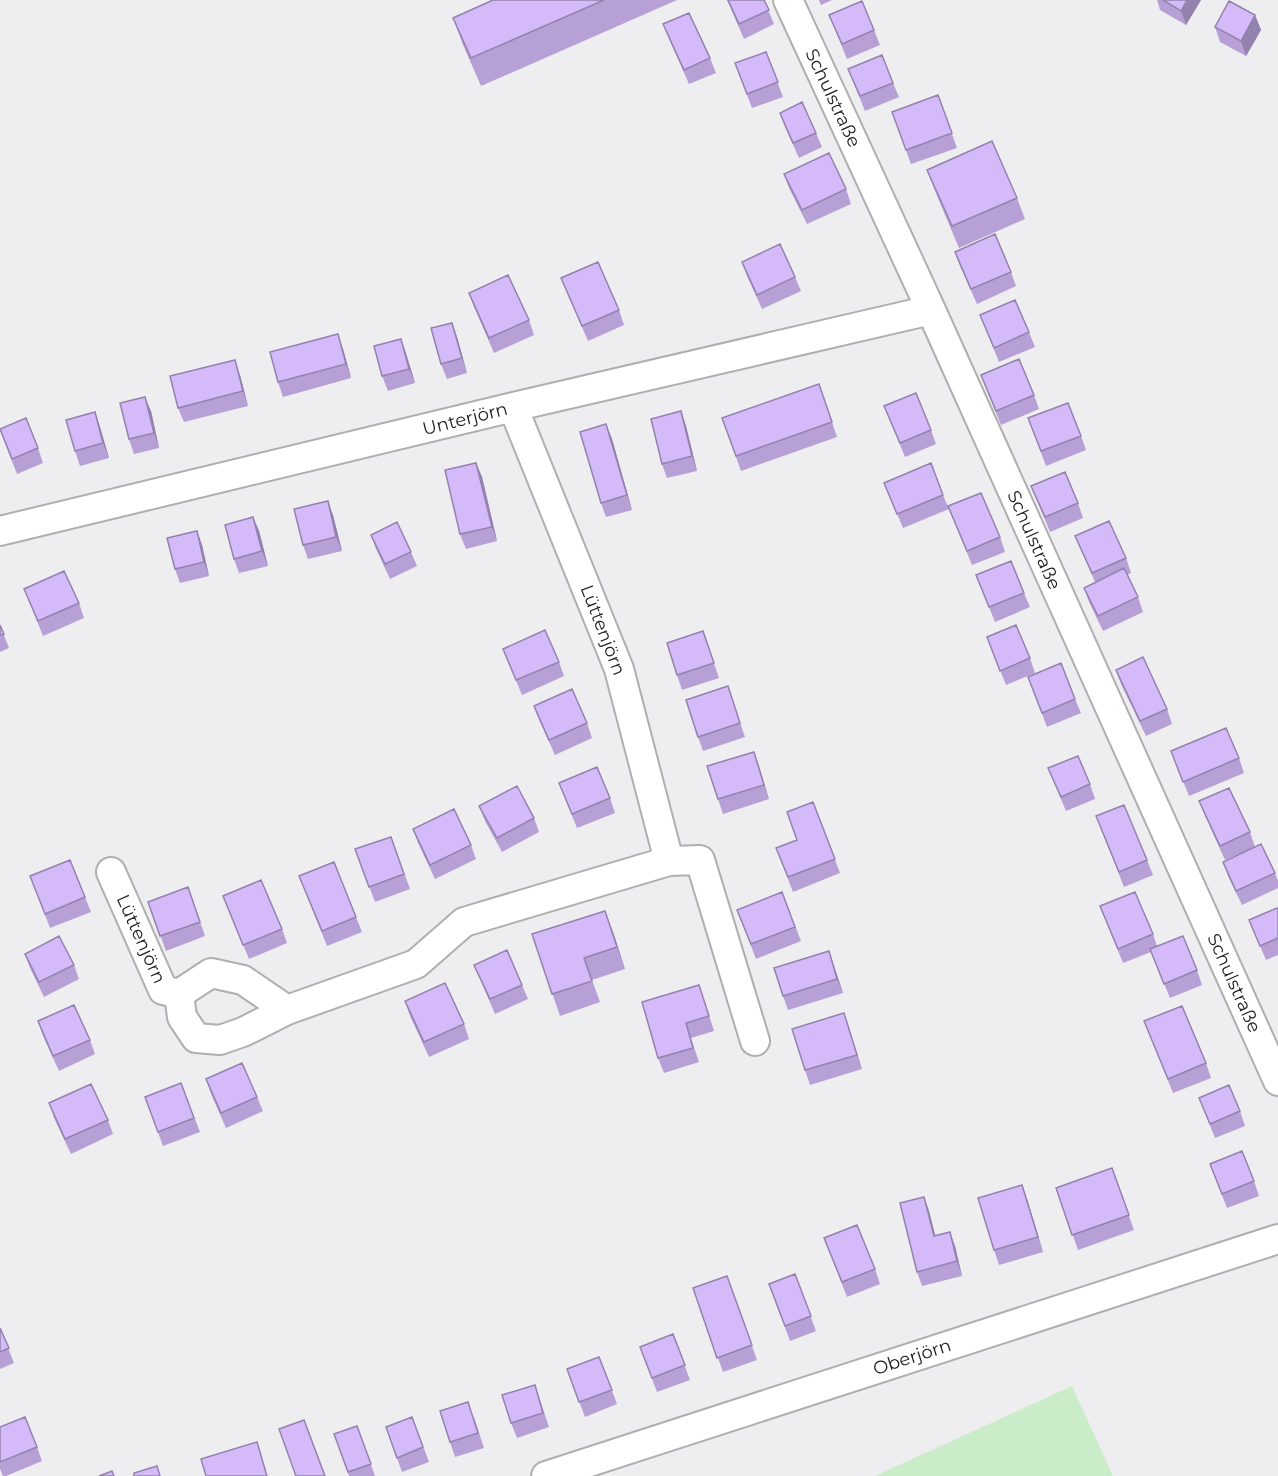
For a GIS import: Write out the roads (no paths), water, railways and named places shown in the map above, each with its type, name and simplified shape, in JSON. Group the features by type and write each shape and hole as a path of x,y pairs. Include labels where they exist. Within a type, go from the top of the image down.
{"street":[{"name":"Schulstraße","path":"788,0 931,310 1278,1081"},
{"name":"Unterjörn","path":"0,531 513,407 931,310"},
{"name":"Lüttenjörn","path":"513,407 620,669 669,861"},
{"name":"Lüttenjörn","path":"179,994 182,1017 196,1038 220,1040 243,1032 287,1010 416,964 464,922 669,861 700,860 755,1041"},
{"name":"Lüttenjörn","path":"111,872 163,990 179,994 211,973 243,980 287,1010"},
{"name":"Oberjörn","path":"549,1476 1278,1239"}]}
